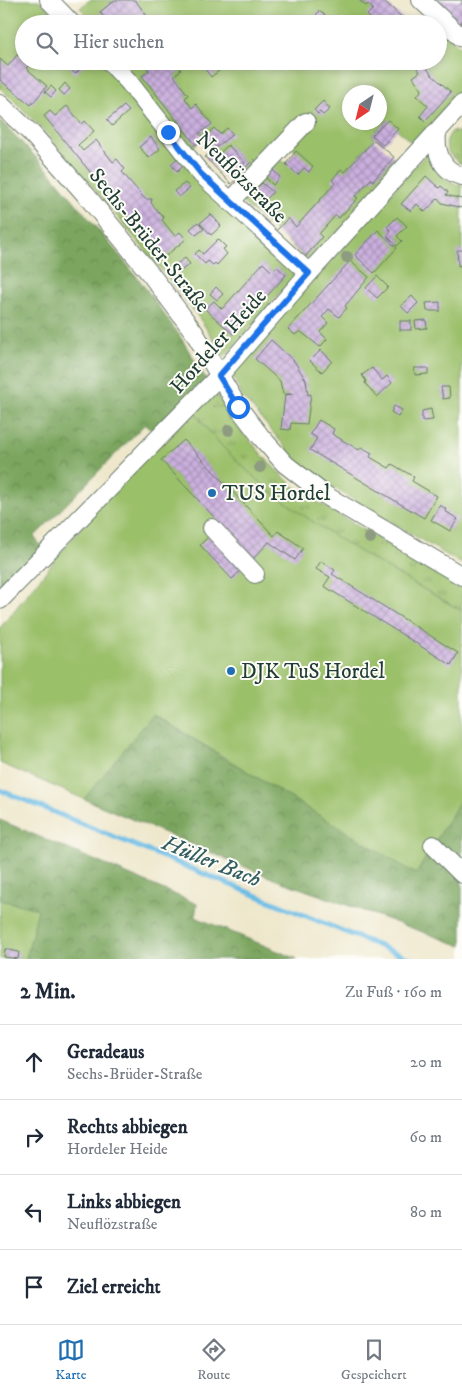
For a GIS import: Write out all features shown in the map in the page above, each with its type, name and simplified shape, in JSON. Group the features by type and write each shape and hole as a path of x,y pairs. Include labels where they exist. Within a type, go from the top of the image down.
{"street":[{"path":"49,0 63,15"},
{"path":"421,0 438,15"},
{"path":"447,23 461,36"},
{"name":"Neuflözstraße","path":"118,70 201,174 309,273"},
{"name":"Sechs-Brüder-Straße","path":"0,104 50,154 152,276 194,332 238,407 285,464 325,495 462,576"},
{"name":"Hordeler Heide","path":"0,600 219,376 309,273 462,104"},
{"path":"230,202 306,122"},
{"path":"437,132 436,146 445,166 456,175 462,176"},
{"path":"212,528 255,574"},
{"path":"433,844 462,874"}],"green space":[{"path":"0,0 39,0 54,15 15,15 15,70 109,70 293,270 293,278 224,357 203,323 180,292 52,139 0,88"},
{"path":"90,0 115,0 100,11 103,15 82,15 85,13 80,8"},
{"path":"135,0 365,0 373,9 375,15 146,15"},
{"path":"447,35 462,49 462,88 413,144 387,120 387,85 342,85 342,130 377,130 372,135 375,138 296,227 288,219 276,231 238,199 247,193 252,195 256,189 251,184 277,157 286,164 296,152 292,148 308,125 312,111 260,165 253,159 239,174 238,178 234,174 244,163 229,145 216,157 211,152 214,149 204,138 192,108 185,98 188,94 172,70 425,70 432,75 428,70 447,70"},
{"path":"125,70 149,70 142,76 196,145 189,149"},
{"path":"0,120 51,173 138,278 179,335 210,385 159,438 145,424 34,537 46,552 0,600"},
{"path":"462,127 462,164 452,157 446,145 449,135 453,130 457,133"},
{"path":"428,152 432,165 444,178 462,186 462,564 316,477 299,463 242,396 231,372"},
{"path":"394,157 400,164 315,257 306,259 285,239 305,257 322,237 319,234 336,215 340,218 358,198 355,196"},
{"path":"210,385 251,442 288,481 301,492 462,589 462,611 389,570 317,525 282,501 250,474 220,445 194,412"},
{"name":"DJK TuS Hordel","path":"194,412 220,444 249,473 282,499 353,548 462,611 462,797 416,874 153,714 84,799 0,763 0,628 110,492"},
{"path":"152,714 415,873 462,797 462,946 274,879 84,799"},
{"path":"0,820 197,904 195,917 297,959 26,959 38,909 0,900"},
{"path":"0,900 38,909 26,959 0,959"}],"building":[{"path":"115,0 135,0 146,15 102,15 100,12"},
{"path":"359,0 383,0 400,15 367,15 373,9 368,4 366,6"},
{"path":"433,0 462,0 462,22 459,26"},
{"path":"319,11 325,15 316,15"},
{"path":"15,58 15,70 28,70 47,86 31,105 0,80 0,59 8,66"},
{"path":"181,70 174,76 188,95 185,98 192,108 196,104 212,124 199,134 204,138 196,145 142,76 149,71"},
{"path":"206,70 220,70 211,77"},
{"path":"419,70 428,70 451,92 425,121 420,116 428,106 417,96 422,90 413,77 420,72"},
{"path":"65,83 70,89 64,95 59,90"},
{"path":"51,86 56,91 51,97 45,92"},
{"path":"323,101 330,109 323,115 320,112 318,114 314,110"},
{"path":"67,106 82,124 85,121 94,131 78,145 83,151 96,140 113,162 117,159 125,169 122,172 145,199 152,199 151,203 164,218 162,220 175,236 180,232 186,239 162,259 44,116 50,111 55,116"},
{"path":"124,106 129,111 112,126 107,120"},
{"path":"387,121 398,129 383,145 372,135 377,130 387,130"},
{"path":"214,128 220,134 227,128 233,134 214,149 204,138"},
{"path":"151,137 160,149 149,158 139,147"},
{"path":"374,140 394,157 373,181 371,179 355,196 358,198 339,218 336,215 319,234 322,237 305,257 276,231 288,218 296,227 335,183 332,180 341,169 345,172"},
{"path":"228,145 245,163 234,174 238,178 231,184 205,157 211,152 216,157"},
{"path":"296,151 313,166 309,172 304,168 298,175 286,164"},
{"path":"178,158 183,166 177,172 171,164"},
{"path":"254,159 260,165 245,180 239,174"},
{"path":"271,168 280,177 273,185 264,176"},
{"path":"426,176 439,188 441,186 448,192 446,195 462,199 462,208 442,203 438,198 425,212 417,204 411,211 401,204"},
{"path":"185,183 190,188 179,197 174,191"},
{"path":"262,183 273,192 262,204 251,194"},
{"path":"211,214 221,226 211,235 200,223"},
{"path":"397,217 407,226 397,236 402,241 397,246 387,236 391,231 387,227"},
{"path":"198,222 204,229 196,235 190,229"},
{"path":"378,230 397,248 374,273 355,255"},
{"path":"218,239 226,247 223,249 227,254 217,265 215,263 213,265 208,261 205,264 195,254 199,250 203,254"},
{"path":"457,250 462,250 462,265 458,266"},
{"path":"185,258 190,264 179,272 174,266"},
{"path":"350,261 369,277 345,306 347,308 339,317 329,309 322,317 328,323 320,332 327,339 320,347 300,331 295,335 288,329"},
{"path":"263,263 272,272 277,267 286,275 233,334 205,309 214,301 222,309"},
{"path":"377,276 388,287 377,298 366,288"},
{"path":"216,287 223,294 217,300 210,294"},
{"path":"412,296 418,303 408,313 401,306"},
{"path":"440,302 440,311 427,311 426,303"},
{"path":"426,320 427,328 416,329 415,321"},
{"path":"400,321 411,321 411,330 400,330"},
{"path":"271,340 294,361 306,380 308,395 311,394 307,424 291,423 290,430 281,429 285,395 293,394 283,394 280,381 255,359"},
{"path":"321,350 332,361 322,372 310,361"},
{"path":"372,368 382,380 387,376 392,383 377,397 365,383 366,381 362,375"},
{"path":"414,368 428,368 428,374 415,375"},
{"path":"441,387 449,387 450,398 443,399"},
{"path":"394,406 402,410 398,417 391,412"},
{"path":"431,409 433,420 422,421 422,411"},
{"path":"319,420 334,429 332,434 359,450 361,447 372,453 370,457 389,468 392,464 414,477 412,481 437,496 424,518 310,450 317,438 310,434"},
{"name":"TUS Hordel","path":"184,440 274,536 278,531 303,548 295,560 269,542 253,559 161,460"},
{"path":"440,505 446,509 445,511 458,519 450,531 431,520"},
{"path":"210,535 242,569 232,579 200,545"},
{"path":"321,561 335,570 332,574 458,653 451,665 324,586 330,577 316,569"},
{"path":"5,949 19,952 18,959 4,957"}],"waterway":[{"name":"Hüller Bach","path":"0,790 411,959"}],"place":[{"name":"TUS Hordel","path":"212,493"},
{"name":"DJK TuS Hordel","path":"231,671"}],"route":[{"path":"168,132 201,174 309,273 219,376 238,407"}]}
